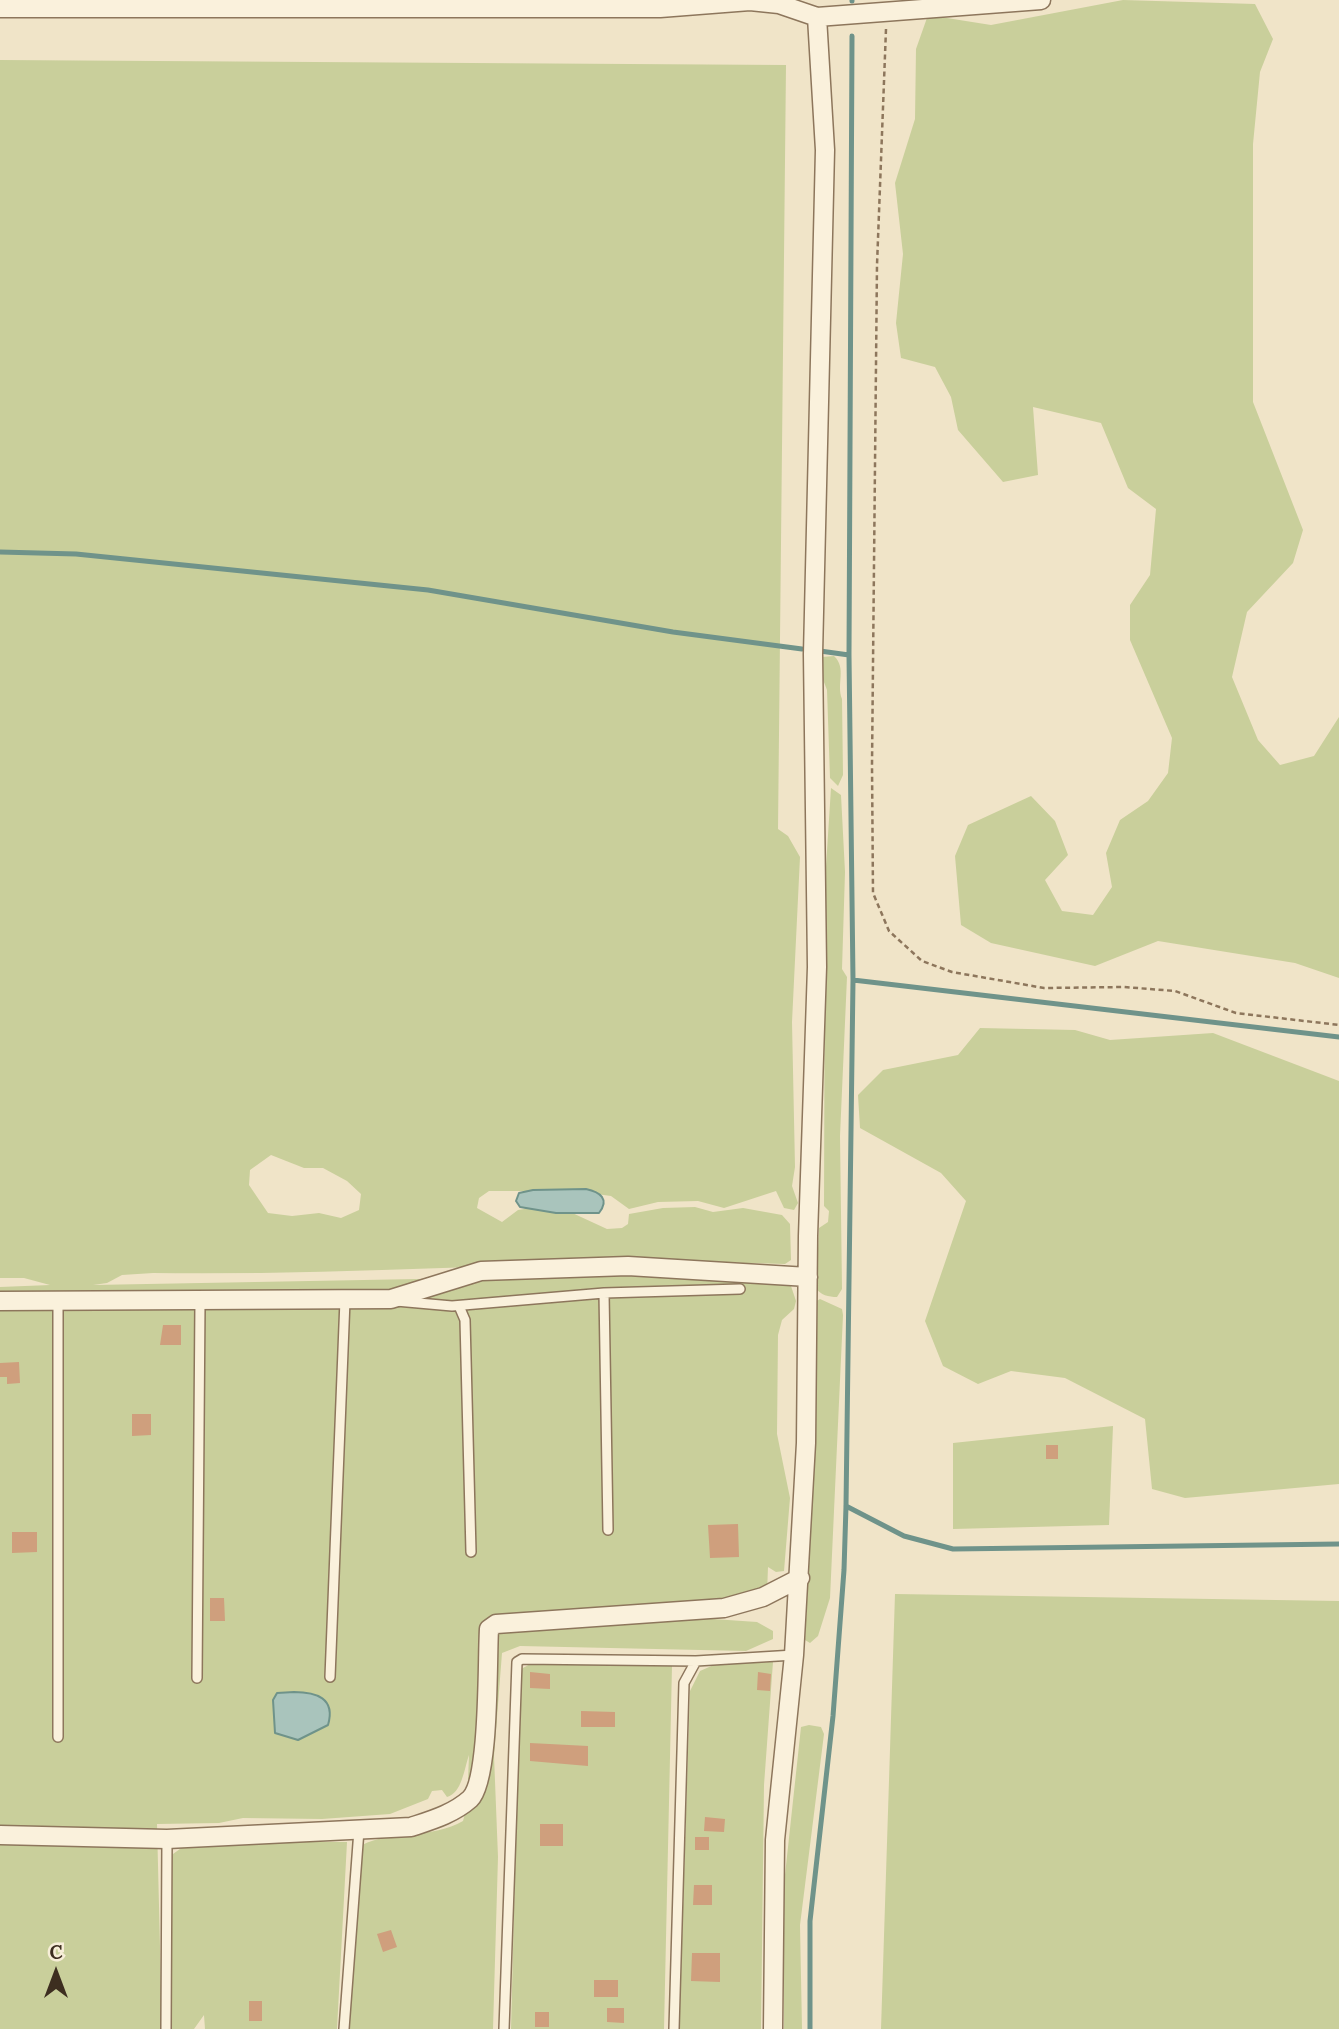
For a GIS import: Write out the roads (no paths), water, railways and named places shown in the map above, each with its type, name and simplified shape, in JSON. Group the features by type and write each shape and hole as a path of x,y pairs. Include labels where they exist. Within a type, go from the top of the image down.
{"street":[{"path":"0,8 109,4 660,8 750,1 779,4 817,17 886,12 917,5 1041,0"},
{"path":"773,2029 775,1840 794,1655 806,1443 817,967 813,654 825,150 817,17"},
{"path":"0,1301 391,1300 481,1271 628,1266 808,1277"},
{"path":"0,1835 167,1839 411,1827 449,1814 472,1798 483,1768 489,1629 496,1623 724,1608 763,1597 800,1578"}],"lane":[{"path":"391,1300 412,1304 459,1306 604,1293 740,1289"},
{"path":"604,1293 608,1530"},
{"path":"330,1676 345,1300"},
{"path":"58,1301 58,1737"},
{"path":"197,1678 200,1302"},
{"path":"459,1306 465,1321 471,1552"},
{"path":"504,2029 517,1662 696,1661 794,1655"},
{"path":"674,2029 684,1683 696,1661"},
{"path":"344,2029 359,1830"},
{"path":"166,2029 167,1839"}],"water":[{"path":"586,1189 602,1197 604,1204 599,1213 556,1213 520,1207 516,1201 519,1193 533,1190"},
{"path":"277,1693 310,1693 322,1698 327,1703 330,1716 328,1725 298,1740 275,1733 273,1700"}],"waterway":[{"path":"810,2029 810,1921 833,1716 846,1506 853,980 849,655 852,36"},
{"path":"0,552 76,554 428,590 673,632 802,649"},
{"path":"820,651 849,655"},
{"path":"853,980 1339,1037"},
{"path":"846,1506 904,1536 953,1549 1339,1544"}]}
